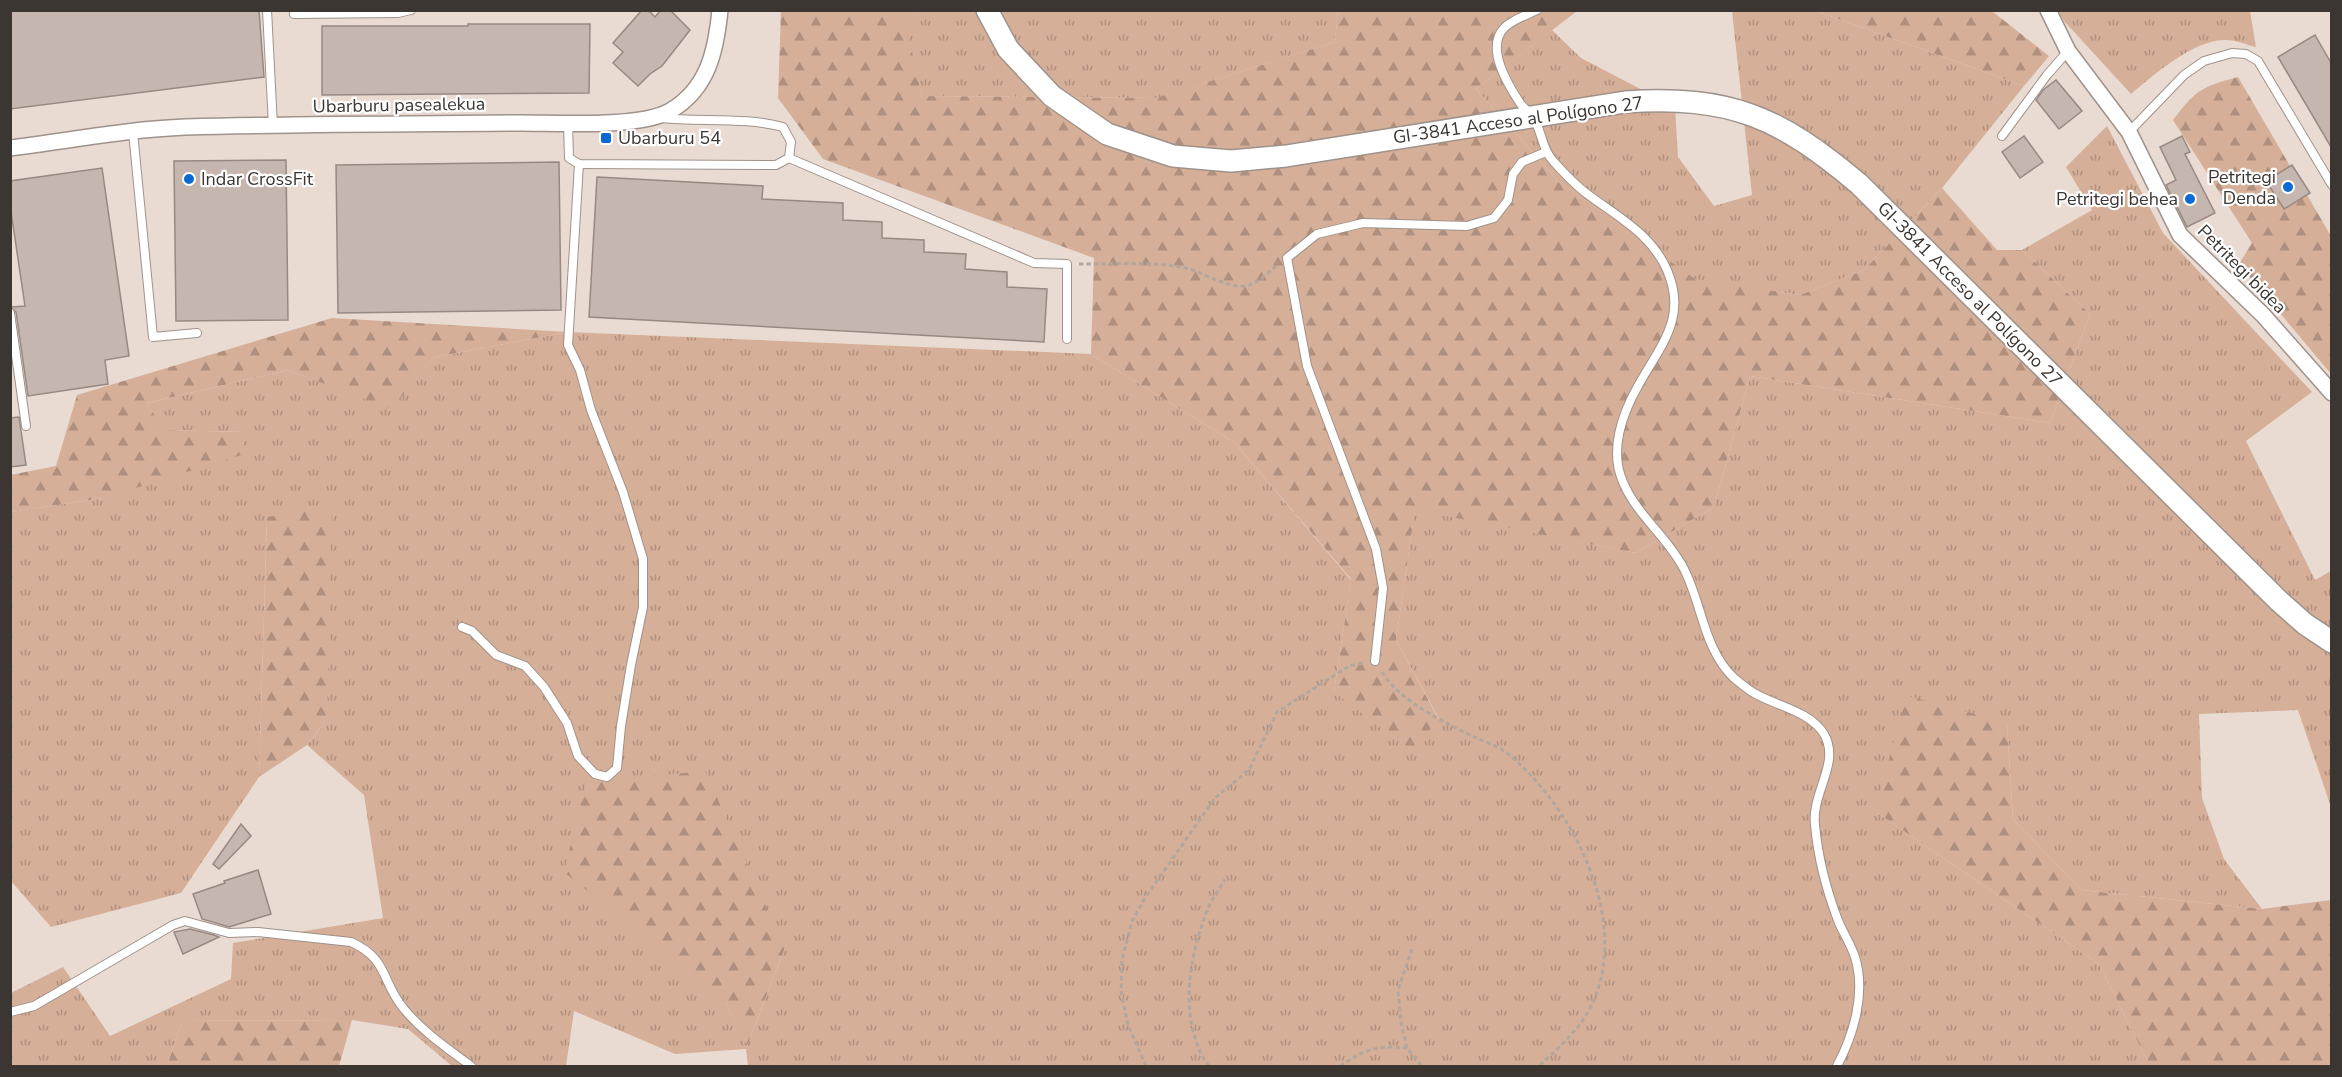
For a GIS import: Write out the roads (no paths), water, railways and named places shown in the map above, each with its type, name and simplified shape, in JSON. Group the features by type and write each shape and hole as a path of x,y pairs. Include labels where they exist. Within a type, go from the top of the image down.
{"main road":[{"name":"GI-3841 Acceso al Polígono 27","path":"987,10 1008,49 1052,96 1107,134 1173,156 1231,161 1286,156 1625,102 1684,100 1716,105 1747,112 1783,128 1822,153 1859,184 2279,601 2305,624 2331,642"}],"street":[{"name":"Ubarburu pasealekua","path":"10,148 184,127 636,121 654,118 684,100 704,77 715,52 720,10"},
{"name":"Petritegi bidea","path":"2048,10 2068,51 2129,132 2180,235 2263,315 2331,393"}],"lane":[{"path":"267,10 273,126"},
{"path":"294,14 398,13 411,10"},
{"path":"1537,10 1513,21 1500,31 1496,49 1502,72 1521,105 1533,116 1546,152 1551,159 1583,191 1629,223 1649,241 1667,270 1675,300 1671,328 1656,359 1637,387 1622,421 1616,450 1621,479 1634,506 1662,537 1684,569 1717,655 1732,676 1753,693 1802,715 1821,730 1831,747 1828,765 1815,805 1814,823 1826,883 1855,958 1859,986 1856,1020 1837,1066"},
{"path":"2002,136 2047,75 2068,51"},
{"path":"2129,132 2184,75 2204,61 2232,53 2246,54 2258,62 2331,185"},
{"path":"654,118 692,122 767,122 783,127 791,142 789,158"},
{"path":"568,122 569,158 579,164 776,165 789,158"},
{"path":"133,132 153,337 197,333"},
{"path":"1375,661 1383,588 1376,549 1307,366 1287,258 1317,234 1363,223 1467,226 1494,218 1508,200 1513,174 1522,162 1546,152"},
{"path":"789,158 1034,263 1067,264 1067,339"},
{"path":"462,627 472,631 496,655 525,666 544,687 567,723 578,756 595,774 607,777 617,768 631,664 643,607 643,559 623,492 591,410 580,370 568,345 579,164"},
{"path":"10,313 26,426"},
{"path":"10,1012 33,1006 173,925 185,921 229,933 258,932 351,942 365,948 379,961 402,1006 421,1029 471,1066"}],"place":[{"name":"Ubarburu 54","path":"606,138"},
{"name":"Indar CrossFit","path":"189,179"},
{"name":"Petritegi Denda","path":"2288,187"},
{"name":"Petritegi behea","path":"2190,199"}]}
